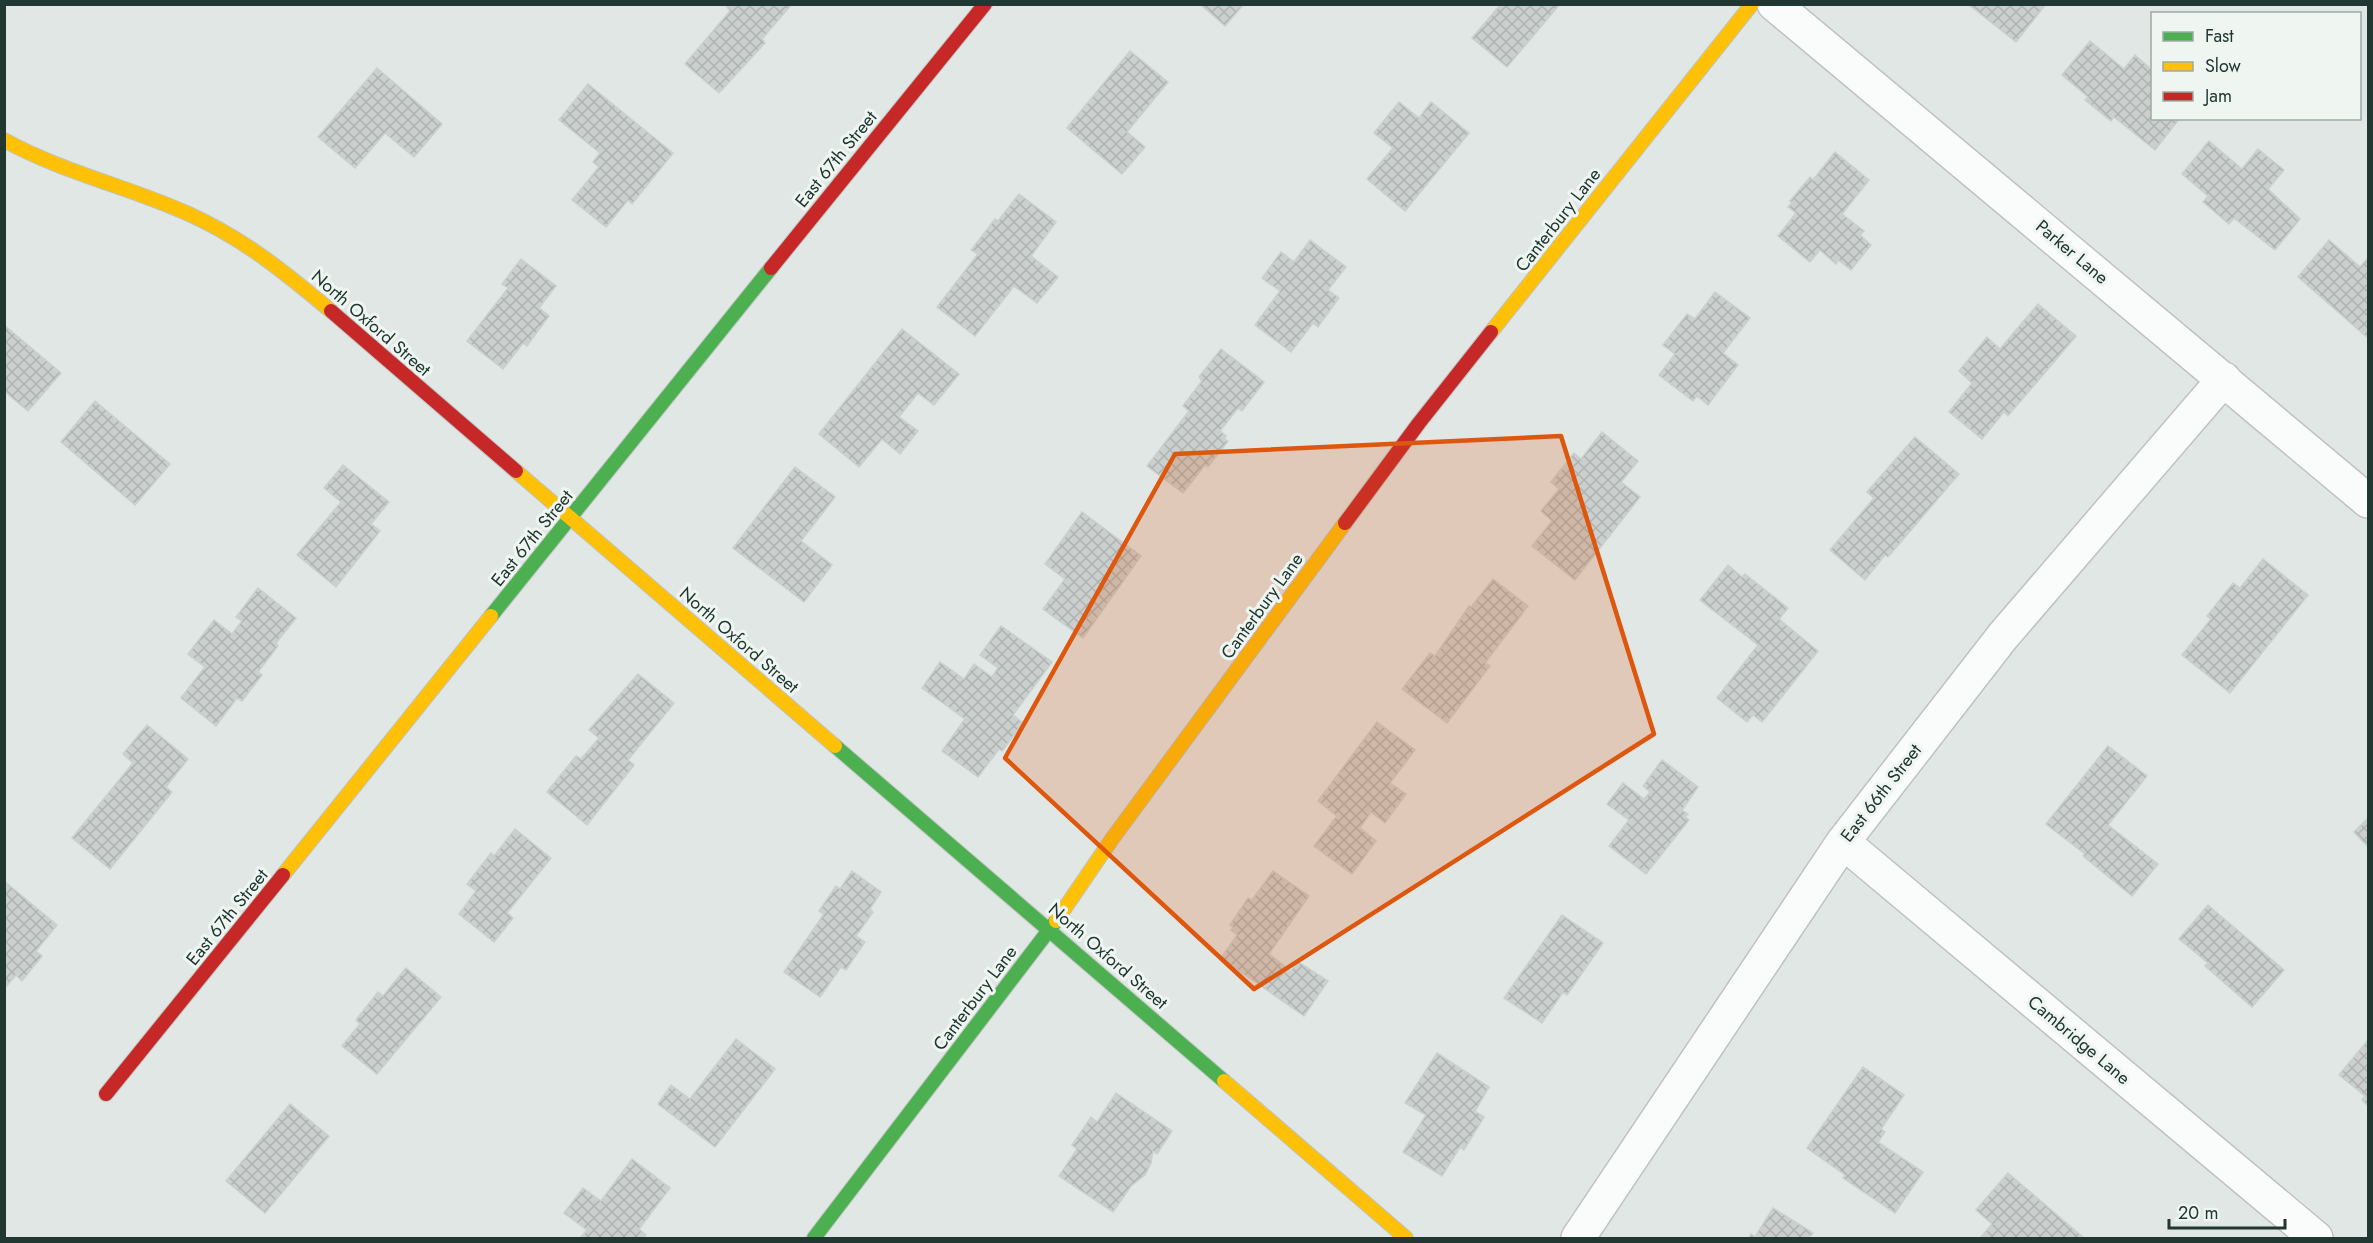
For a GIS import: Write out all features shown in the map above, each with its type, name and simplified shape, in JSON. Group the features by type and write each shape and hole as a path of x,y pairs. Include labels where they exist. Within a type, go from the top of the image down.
{"street":[{"name":"East 67th Street","path":"106,1094 571,519 697,357 985,4"},
{"name":"Canterbury Lane","path":"814,1239 1050,930 1112,840 1419,423 1752,4"},
{"name":"Parker Lane","path":"1774,4 2368,501"},
{"name":"North Oxford Street","path":"4,140 70,172 193,216 225,232 285,272 1406,1239"},
{"name":"East 66th Street","path":"1578,1239 1843,842 2003,636 2224,379"},
{"name":"Cambridge Lane","path":"1843,842 2316,1239"}],"highlighted area":[{"path":"1561,436 1654,734 1254,989 1005,758 1175,454"}],"building":[{"path":"725,4 792,4 762,39 765,43 719,93 685,64 730,11"},
{"path":"1200,4 1244,4 1225,26"},
{"path":"1501,4 1560,4 1507,67 1472,38"},
{"path":"1968,4 2046,4 2016,42"},
{"path":"2090,41 2124,69 2135,55 2151,69 2149,89 2151,91 2151,120 2178,120 2155,150 2114,117 2111,121 2085,100 2088,97 2062,75"},
{"path":"1130,51 1168,82 1127,132 1145,147 1122,174 1067,128"},
{"path":"377,68 442,124 414,157 385,133 355,168 318,137"},
{"path":"588,84 673,153 632,204 628,200 606,227 572,200 599,167 593,162 600,153 559,120"},
{"path":"1399,102 1419,118 1431,102 1469,133 1405,211 1367,179 1393,148 1374,133"},
{"path":"2209,141 2242,169 2258,149 2284,170 2268,189 2300,219 2275,250 2234,218 2229,224 2203,202 2208,196 2182,174"},
{"path":"1835,152 1869,180 1842,214 1864,231 1860,235 1871,245 1851,270 1838,260 1836,264 1820,250 1810,262 1778,236 1796,213 1788,207 1792,203 1790,201 1810,177 1813,180"},
{"path":"1019,194 1056,222 1031,256 1058,277 1037,303 1014,286 975,336 937,307 978,254 971,250 995,219 998,221"},
{"path":"1310,240 1346,267 1328,290 1339,298 1318,327 1313,323 1291,352 1255,325 1280,291 1262,278 1281,252 1294,262"},
{"path":"2329,240 2360,267 2368,258 2368,338 2298,277"},
{"path":"521,259 556,286 539,308 549,316 527,346 523,343 503,369 467,341 508,288 502,284"},
{"path":"1715,292 1750,318 1723,353 1738,365 1708,405 1697,396 1693,401 1659,375 1675,354 1663,345 1687,314 1695,319"},
{"path":"2038,304 2076,336 2008,416 2004,412 1982,439 1949,412 1972,383 1959,371 1987,337 2000,349"},
{"path":"4,325 61,373 28,411 4,391"},
{"path":"902,329 959,374 934,405 918,393 899,417 918,431 900,454 882,439 859,467 819,434"},
{"path":"1221,349 1264,382 1242,411 1238,408 1220,431 1226,436 1224,439 1228,441 1208,467 1205,465 1183,493 1147,466 1189,411 1183,406 1202,381 1199,377"},
{"path":"95,401 170,464 135,505 61,442"},
{"path":"1602,432 1638,461 1621,482 1640,497 1575,580 1532,546 1552,521 1541,511 1559,489 1551,482 1574,453 1581,459"},
{"path":"1915,437 1959,474 1888,557 1885,555 1865,580 1830,550 1874,498 1867,492"},
{"path":"343,465 389,502 371,524 380,531 336,587 297,555 341,502 324,488"},
{"path":"795,467 835,497 801,541 832,565 804,602 733,548"},
{"path":"1082,512 1141,556 1083,638 1043,609 1065,579 1045,564"},
{"path":"2263,559 2308,595 2230,693 2182,655 2211,619 2207,616 2233,583 2240,588"},
{"path":"1728,565 1742,577 1745,574 1788,608 1779,619 1818,651 1762,722 1753,715 1747,722 1717,698 1758,645 1700,600"},
{"path":"1493,579 1528,606 1485,663 1490,666 1447,723 1402,689 1430,653 1435,656 1469,606 1471,607"},
{"path":"258,588 296,618 276,643 278,646 258,672 262,675 242,701 237,698 216,726 181,698 205,667 188,654 214,620 232,634 242,621 236,617"},
{"path":"1001,626 1052,662 1013,715 1023,723 978,777 942,751 965,719 922,688 940,662 964,679 974,664 992,677 998,668 980,655"},
{"path":"638,674 674,703 628,760 634,765 587,825 547,792 576,756 581,759 599,738 589,730"},
{"path":"1377,722 1415,750 1390,783 1406,794 1385,823 1371,812 1360,828 1376,841 1352,874 1314,846 1337,816 1318,801"},
{"path":"147,725 188,759 166,787 172,792 110,869 72,838 133,763 123,754"},
{"path":"2108,746 2147,776 2108,825 2158,864 2132,896 2083,856 2085,854 2046,824"},
{"path":"1662,760 1698,787 1682,810 1688,814 1685,817 1689,820 1646,874 1609,846 1629,820 1607,804 1623,783 1644,799 1650,792 1643,786"},
{"path":"2368,818 2368,847 2354,832"},
{"path":"515,829 551,858 507,913 513,918 494,942 459,914 476,891 467,884 491,853 494,856"},
{"path":"852,871 881,892 870,909 873,912 856,936 865,942 846,970 841,967 820,997 784,972 824,914 819,911 836,886 840,889"},
{"path":"1273,871 1309,896 1269,954 1291,971 1297,961 1328,981 1304,1016 1221,958 1237,935 1231,930 1233,927 1230,925 1248,898 1252,900"},
{"path":"4,881 57,925 36,951 42,956 22,981 16,975 4,989"},
{"path":"2208,905 2284,970 2252,1007 2205,966 2208,963 2179,939"},
{"path":"1562,915 1603,943 1567,995 1563,992 1542,1023 1504,998"},
{"path":"406,968 441,997 377,1074 342,1046 360,1024 356,1020 378,992 383,996"},
{"path":"736,1039 775,1069 715,1147 658,1104 671,1085 690,1099"},
{"path":"2368,1040 2368,1106 2362,1100 2365,1096 2339,1075"},
{"path":"1437,1053 1489,1087 1475,1111 1484,1117 1464,1150 1460,1147 1442,1176 1403,1152 1426,1115 1405,1103"},
{"path":"1863,1067 1904,1095 1881,1129 1885,1132 1878,1142 1923,1172 1895,1213 1843,1178 1845,1175 1807,1148"},
{"path":"1116,1093 1172,1131 1157,1154 1153,1151 1151,1163 1145,1175 1131,1186 1113,1212 1059,1176 1077,1149 1072,1145 1091,1117 1097,1122"},
{"path":"290,1104 329,1136 265,1213 226,1181"},
{"path":"632,1159 670,1188 639,1229 646,1235 643,1238 580,1238 587,1230 564,1213 583,1188 601,1201"},
{"path":"2008,1173 2084,1238 1980,1238 1992,1224 1976,1210"},
{"path":"1773,1208 1813,1233 1809,1238 1749,1238 1751,1234 1755,1237"}],"traffic: fast":[{"path":"491,616 771,268"},
{"path":"835,746 1224,1081"},
{"path":"814,1238 1056,921"}],"traffic: slow":[{"path":"1491,332 1752,4"},
{"path":"4,140 50,162 168,205 210,224 264,258 331,311"},
{"path":"516,471 835,746"},
{"path":"1056,921 1112,839 1345,523"},
{"path":"283,875 491,616"},
{"path":"1224,1081 1406,1238"}],"traffic: jam":[{"path":"771,268 985,4"},
{"path":"331,311 516,471"},
{"path":"1345,523 1419,423 1491,332"},
{"path":"106,1094 283,875"}]}
